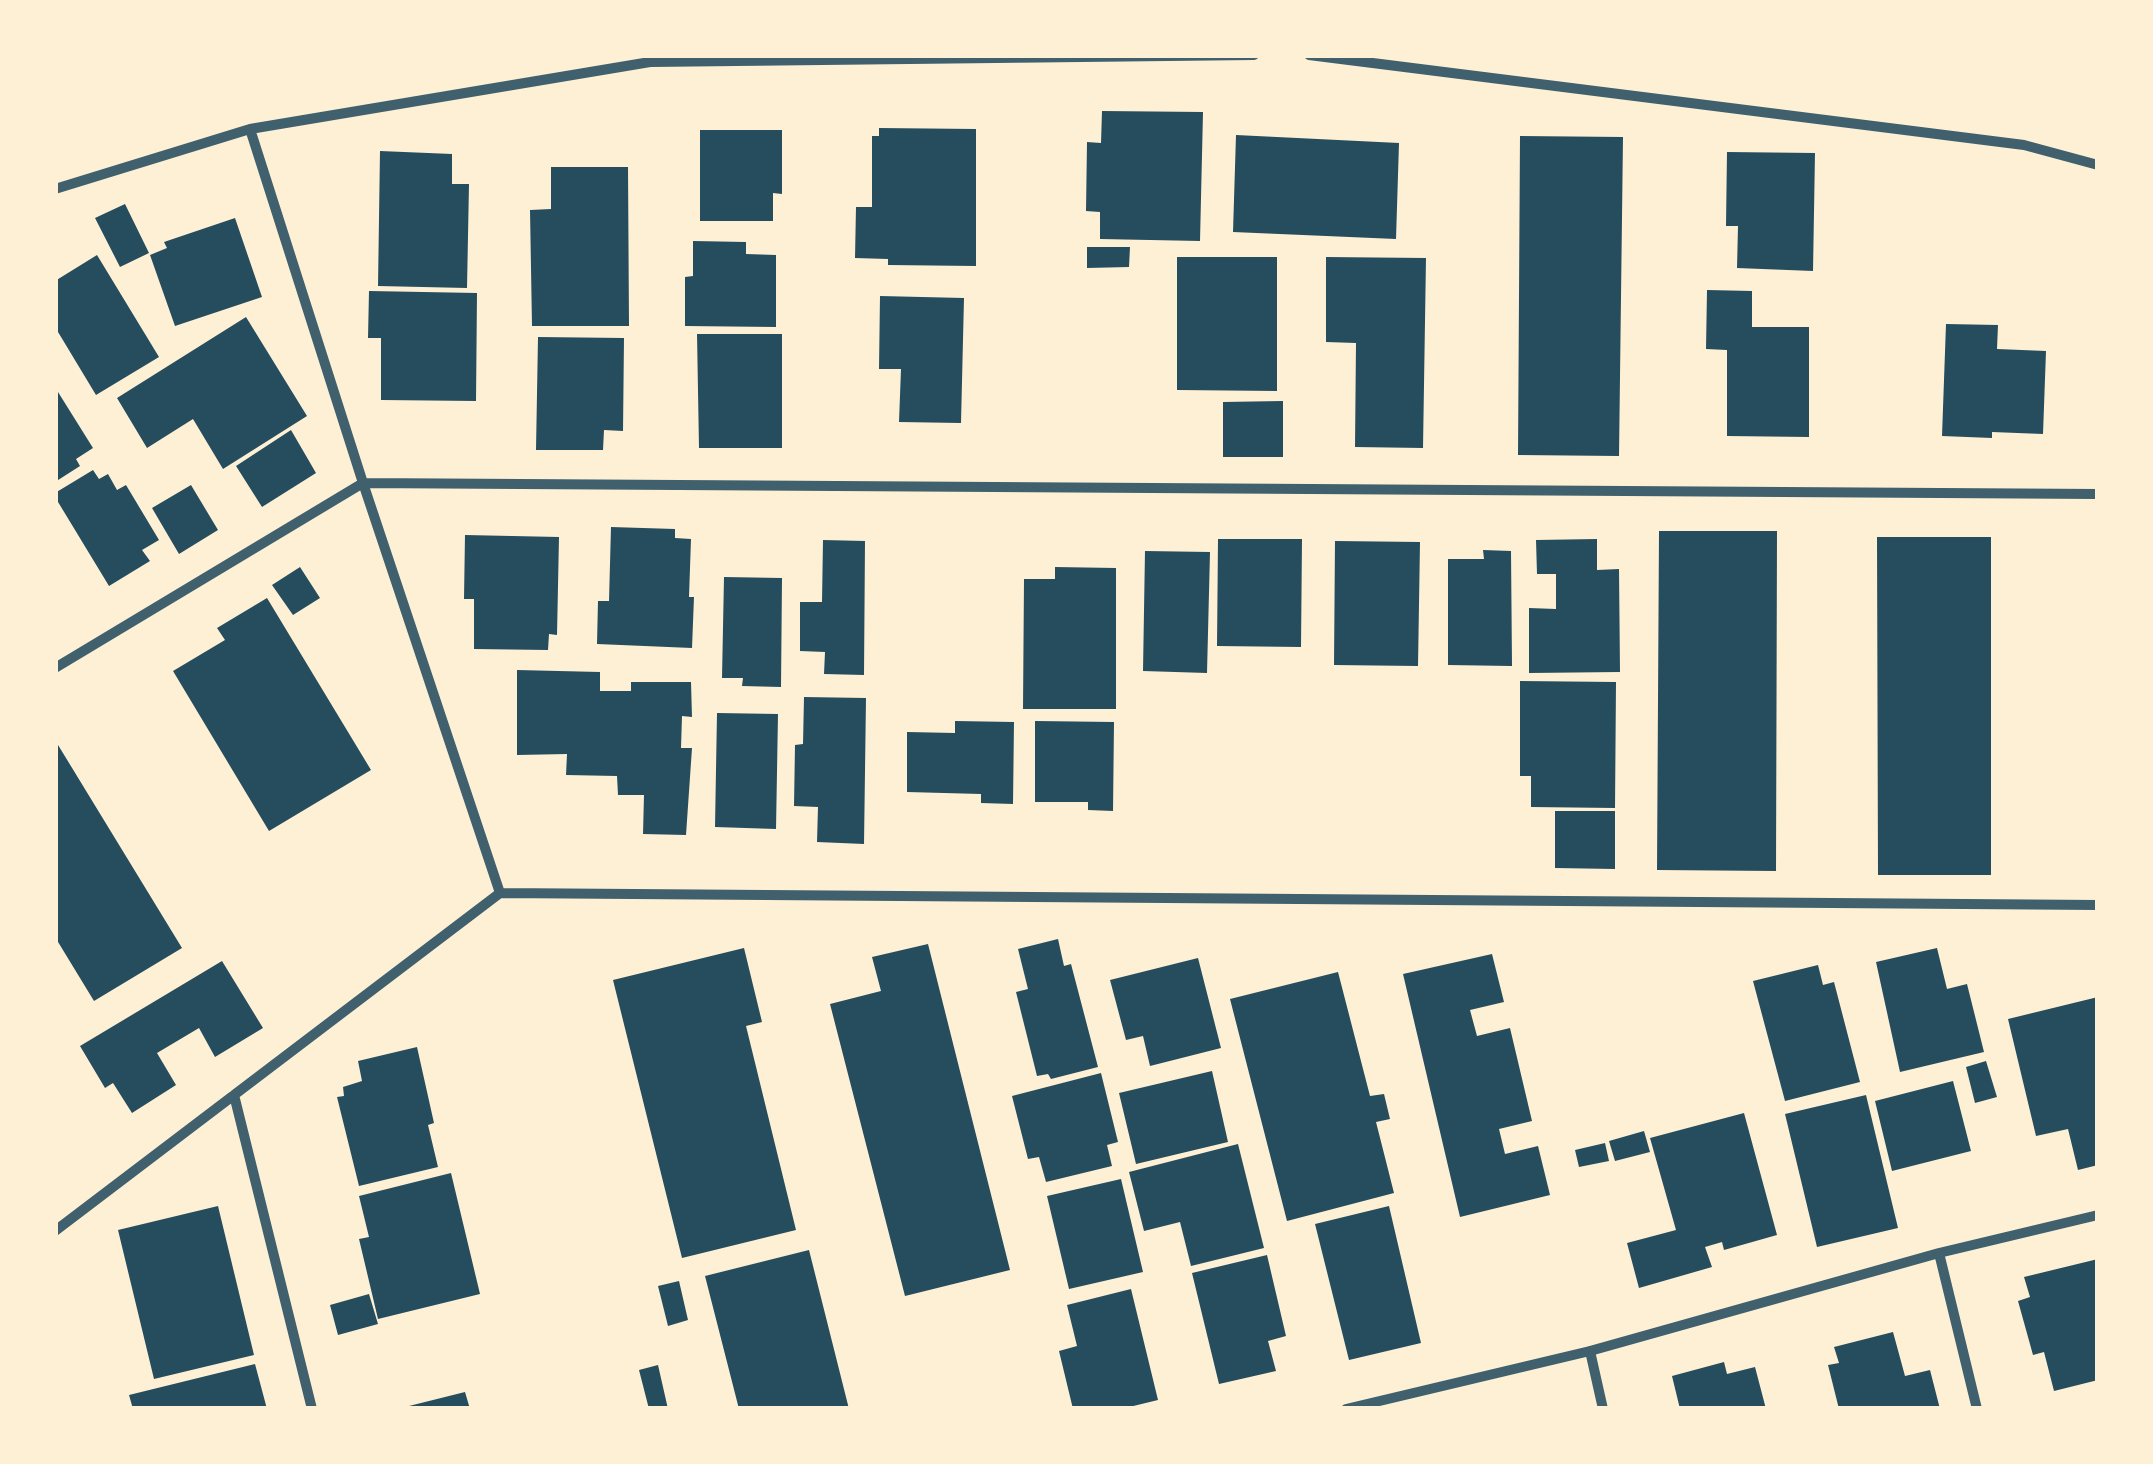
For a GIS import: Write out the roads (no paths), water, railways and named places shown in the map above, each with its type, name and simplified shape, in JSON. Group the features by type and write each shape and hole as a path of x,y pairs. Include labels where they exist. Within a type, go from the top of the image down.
{"street":[{"path":"55,190 250,129 650,62 1254,55"},
{"path":"1309,55 2024,145 2098,165"},
{"path":"250,129 500,892"},
{"path":"55,668 363,483 2098,494"},
{"path":"55,1231 500,892 2098,906"},
{"path":"234,1095 312,1409"},
{"path":"1346,1409 1590,1351 1940,1252 2098,1214"},
{"path":"1940,1252 1978,1409"},
{"path":"1590,1351 1604,1409"}]}
